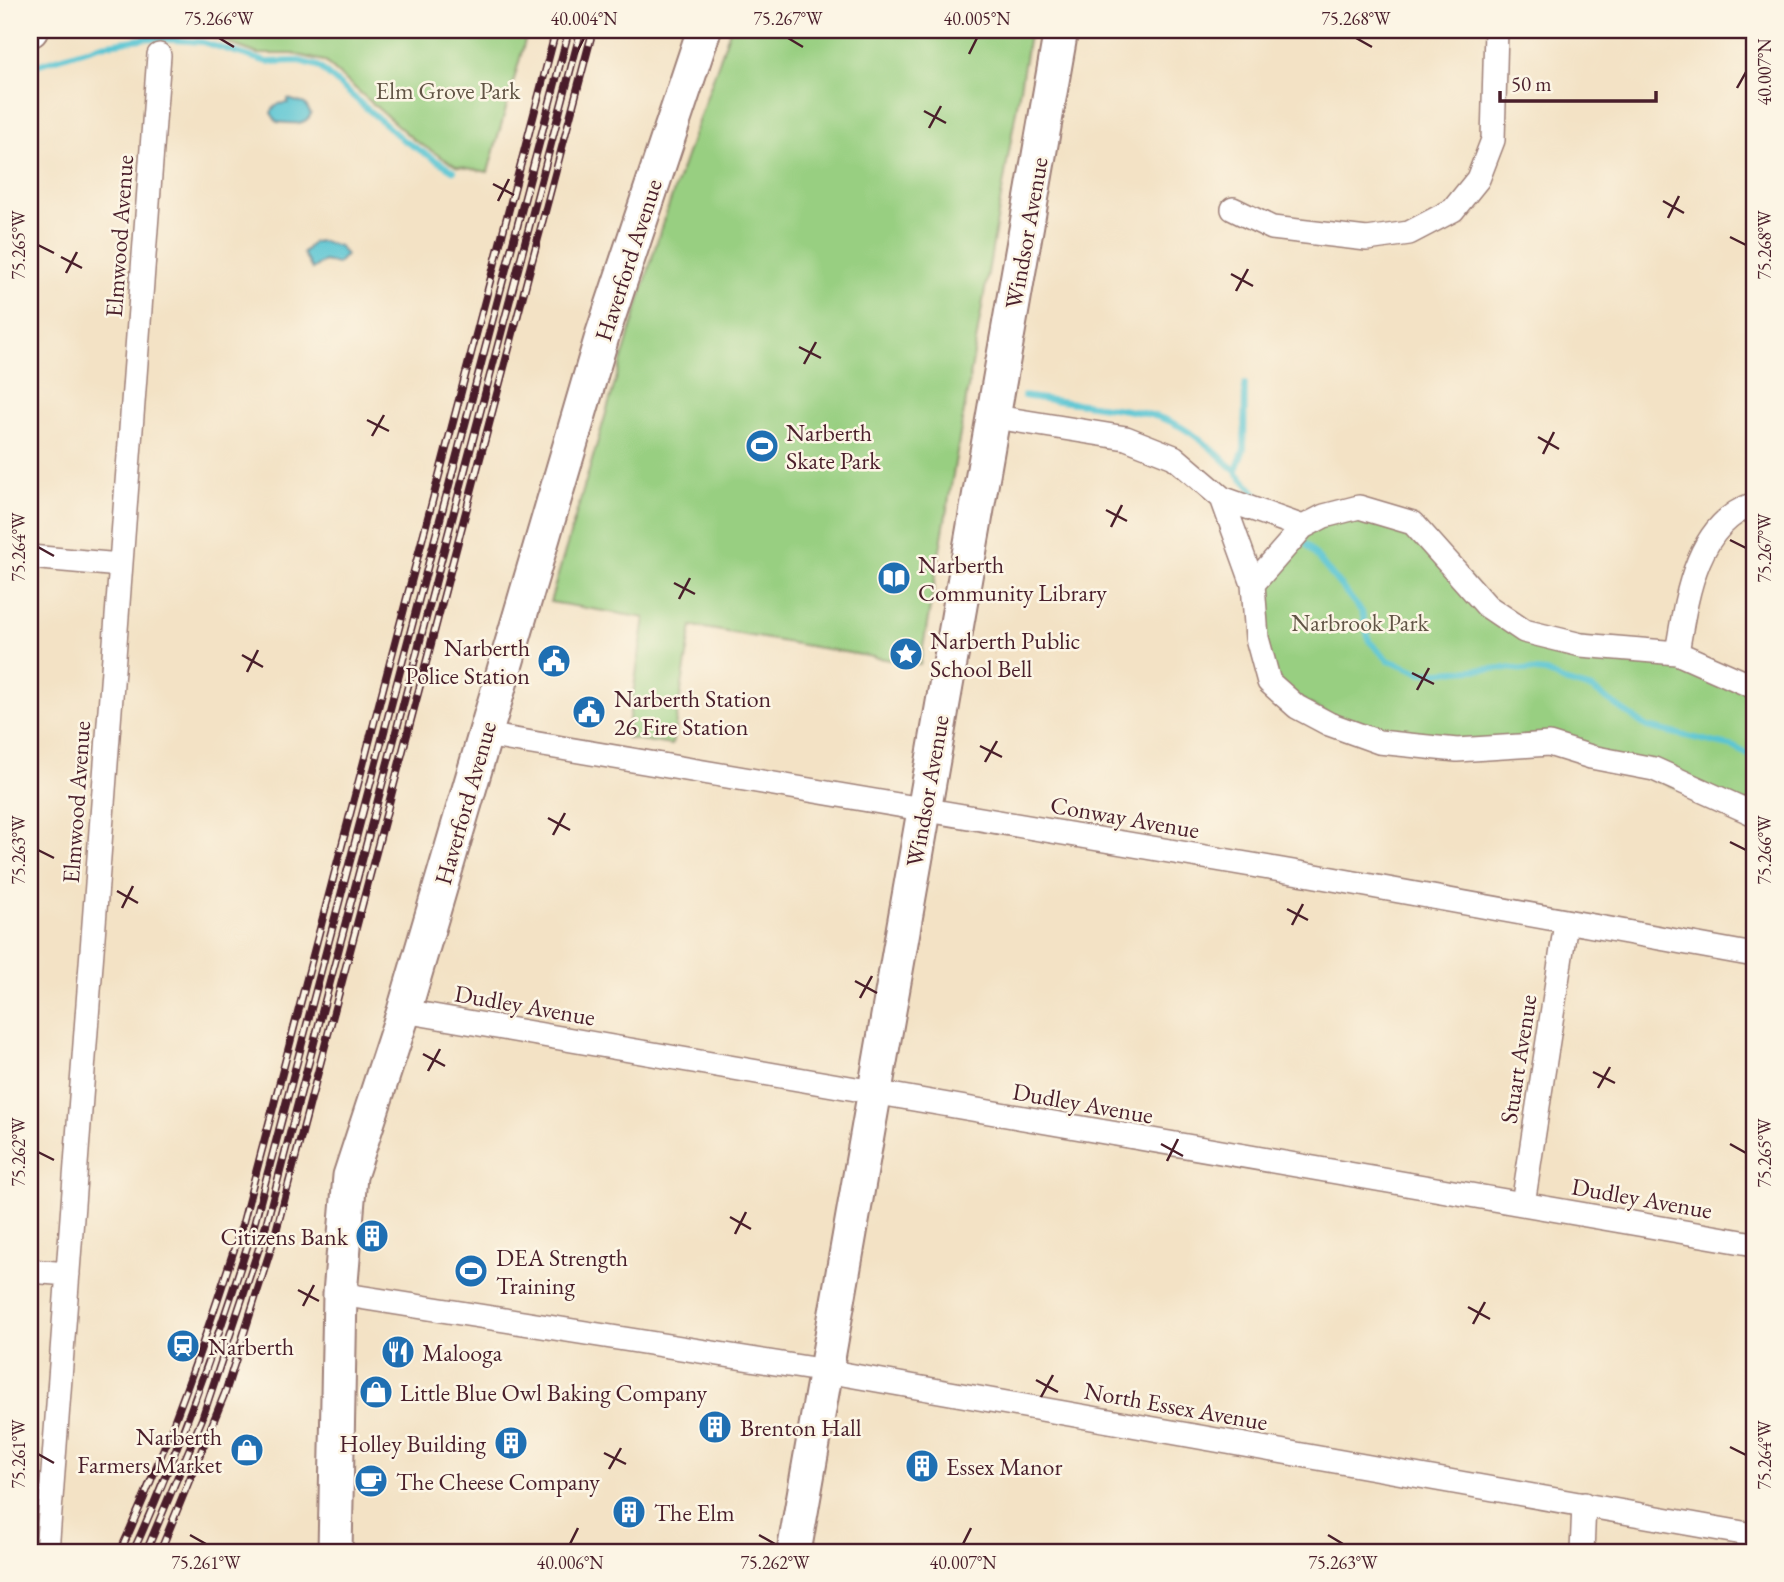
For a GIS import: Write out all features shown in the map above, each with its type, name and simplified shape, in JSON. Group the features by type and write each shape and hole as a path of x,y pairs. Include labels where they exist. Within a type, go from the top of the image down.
{"street":[{"name":"Haverford Avenue","path":"335,1552 340,1294 350,1176 404,1011 603,333 704,30"},
{"name":"Windsor Avenue","path":"794,1552 922,810 995,417 1062,30"},
{"path":"1233,209 1272,228 1367,239 1409,233 1453,210 1478,179 1493,140 1496,30"},
{"name":"Elmwood Avenue","path":"47,1552 159,55"},
{"path":"995,417 1126,438 1174,457 1222,498 1303,527"},
{"path":"1222,498 1253,584 1257,638 1269,682 1297,707 1329,724 1379,742 1457,750 1549,744 1591,757 1654,769 1754,814"},
{"path":"1677,653 1685,602 1698,561 1714,533 1741,509 1754,504"},
{"path":"1253,584 1303,527 1324,516 1359,507 1413,523 1487,606 1524,631 1581,645 1677,653 1754,687"},
{"path":"30,557 120,565"},
{"name":"Conway Avenue","path":"485,735 1305,874 1754,955"},
{"name":"Stuart Avenue","path":"1523,1204 1566,923"},
{"name":"Dudley Avenue","path":"404,1011 1754,1244"},
{"path":"30,1271 68,1273"},
{"name":"North Essex Avenue","path":"340,1294 826,1371 1754,1535"},
{"path":"1582,1552 1584,1504"}],"green space":[{"name":"Elm Grove Park","path":"169,30 528,30 488,172 456,166 414,140 324,61 293,54 258,54 203,34 169,33"},
{"path":"730,30 1030,30 920,665 692,626 672,745 626,738 645,618 550,602 661,228"},
{"name":"Narbrook Park","path":"1324,516 1413,523 1524,631 1677,653 1754,687 1754,814 1550,744 1379,742 1269,682 1253,584"}],"water":[{"path":"288,99 305,104 311,114 305,121 277,122 271,113 278,105 288,103"},
{"path":"322,241 339,246 346,255 337,264 324,261 312,269 303,253 313,242"}],"waterway":[{"path":"30,67 102,45 147,38 202,42 267,62 299,61 318,66 403,140 454,171"},
{"path":"1236,470 1244,449 1245,384"},
{"path":"1024,396 1127,410 1172,422 1214,451 1259,497"},
{"path":"1307,545 1362,612 1369,641 1388,660 1422,673 1506,668 1546,672 1563,681 1592,689 1647,727 1734,747 1754,758"}],"railway":[{"path":"120,1552 186,1389 243,1222 556,30"},
{"path":"133,1552 198,1390 254,1225 569,30"},
{"path":"146,1552 202,1419 263,1236 581,30"},
{"path":"160,1552 225,1393 274,1239 593,30"}],"place":[{"name":"Narberth Skate Park","path":"762,446"},
{"name":"Narberth Community Library","path":"894,578"},
{"name":"Narberth Public School Bell","path":"906,654"},
{"name":"Narberth Police Station","path":"554,661"},
{"name":"Narberth Station 26 Fire Station","path":"589,712"},
{"name":"Citizens Bank","path":"372,1236"},
{"name":"DEA Strength Training","path":"471,1271"},
{"name":"Narberth","path":"183,1346"},
{"name":"Malooga","path":"398,1352"},
{"name":"Little Blue Owl Baking Company","path":"376,1392"},
{"name":"Brenton Hall","path":"715,1427"},
{"name":"Holley Building","path":"511,1443"},
{"name":"Narberth Farmers Market","path":"247,1450"},
{"name":"Essex Manor","path":"922,1466"},
{"name":"The Cheese Company","path":"371,1481"},
{"name":"The Elm","path":"629,1512"}]}
